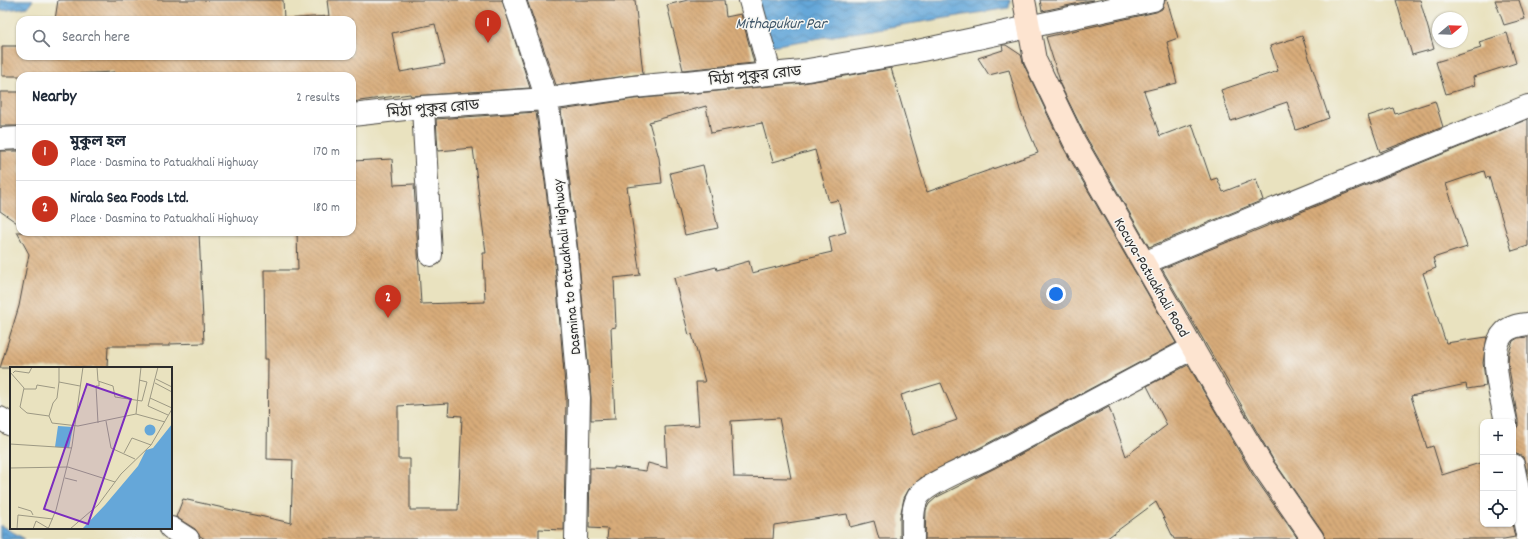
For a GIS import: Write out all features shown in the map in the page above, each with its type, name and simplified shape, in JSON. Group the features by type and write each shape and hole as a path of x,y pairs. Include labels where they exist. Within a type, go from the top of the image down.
{"main road":[{"name":"Kocuya-Patuakhali Road","path":"1024,0 1035,60 1074,141 1264,468 1313,539"}],"street":[{"name":"Dasmina to Patuakhali Highway","path":"514,0 547,99 566,251 579,398 576,539"},
{"path":"750,0 770,74"},
{"name":"মিঠা পুকুর রোড","path":"356,115 547,99 633,87 802,71 913,52 1153,0"},
{"path":"1144,263 1528,106"},
{"path":"423,108 431,255"},
{"path":"0,139 16,138"},
{"path":"1505,419 1495,357 1497,344 1503,334 1513,326 1528,324"},
{"path":"913,539 914,507 918,496 929,486 988,458 1069,412 1193,348"},
{"path":"0,418 10,424"},
{"path":"1516,480 1528,539"},
{"path":"172,529 188,539"}],"water":[{"path":"0,0 33,0 28,7 0,11"},
{"name":"Mithapukur Par","path":"753,0 1010,0 1009,8 764,47"},
{"path":"0,525 25,539 0,539"}],"building":[{"path":"58,0 283,0 284,16 56,16"},
{"path":"327,0 502,0 530,88 411,96 410,94 356,101 356,72 16,72 16,76 2,76 2,46 16,46 16,60 356,60 356,16 329,16","holes":["435,24 445,64 400,72 392,33"]},
{"path":"527,0 635,0 643,74 556,85"},
{"path":"688,0 724,0 726,17 741,14 754,63 683,70 667,5"},
{"path":"1040,0 1094,0 1042,11"},
{"path":"1165,0 1167,0 1178,38 1167,42 1177,83 1144,91 1160,136 1192,124 1211,180 1217,178 1223,192 1256,179 1263,200 1149,247 1085,135 1058,80 1060,81 1046,37 1156,12 1162,9"},
{"path":"1396,0 1420,0 1432,42 1432,48 1434,49 1412,55"},
{"path":"1495,0 1519,0 1525,19 1504,25"},
{"path":"1507,33 1516,63 1473,77 1475,85 1446,94 1436,62 1481,48 1479,42"},
{"path":"1302,36 1329,118 1296,130 1287,102 1231,121 1221,90 1278,71 1270,46"},
{"path":"1002,45 1006,45 1021,55 1024,65 1063,147 1176,343 983,446 923,476 909,489 904,498 900,517 900,539 879,539 874,521 850,527 847,514 774,525 773,539 607,539 608,529 589,528 590,468 614,469 614,467 646,471 648,463 667,468 665,427 699,425 696,382 705,382 692,334 689,335 674,278 716,267 717,270 749,261 752,273 802,261 802,259 832,252 829,237 846,232 838,200 829,202 815,150 773,162 762,123 711,133 706,106 649,122 659,158 662,183 627,187 640,275 614,278 616,327 611,328 615,419 591,420 591,397 578,250 561,110 634,99 803,83 891,68 927,192 1038,153 1020,110 1009,70 989,75 978,58 1003,50","holes":["941,383 957,420 913,435 901,395","779,418 791,478 734,477 731,421"]},
{"path":"0,92 16,92 16,126 0,126"},
{"path":"1435,101 1443,127 1380,152 1368,116 1393,108 1395,114"},
{"path":"536,112 554,252 566,398 564,530 539,529 539,539 205,539 200,536 195,529 176,517 183,499 291,523 293,460 267,459 268,359 265,359 264,270 298,270 297,236 356,236 356,161 392,159 394,185 414,184 421,304 485,302 483,253 486,253 473,148 438,151 436,119","holes":["449,403 448,415 462,416 458,510 410,510 410,459 398,459 398,406"]},
{"path":"1528,119 1528,246 1512,251 1489,177 1486,178 1484,171 1446,184 1467,247 1433,258 1436,268 1423,273 1446,343 1487,337 1483,363 1486,386 1467,389 1466,384 1411,396 1427,448 1433,446 1442,475 1480,463 1480,527 1513,527 1515,537 1504,539 1325,539 1323,532 1274,461 1162,269"},
{"path":"0,151 16,151 16,222 0,211"},
{"path":"703,165 718,228 685,235 670,173"},
{"path":"19,236 199,236 204,343 169,344 169,346 108,346 107,367 0,368 19,306 29,254"},
{"path":"1528,337 1528,476 1523,457 1516,454 1516,428 1518,426 1518,420 1508,363 1509,353 1513,341 1518,338"},
{"path":"1188,365 1253,475 1298,539 1174,539 1156,502 1106,539 925,539 926,510 929,504 937,497 1109,407 1126,456 1167,425 1147,386"}],"place":[{"name":"মুকুল হল","path":"488,43"},
{"name":"Nirala Sea Foods Ltd.","path":"388,318"}]}
